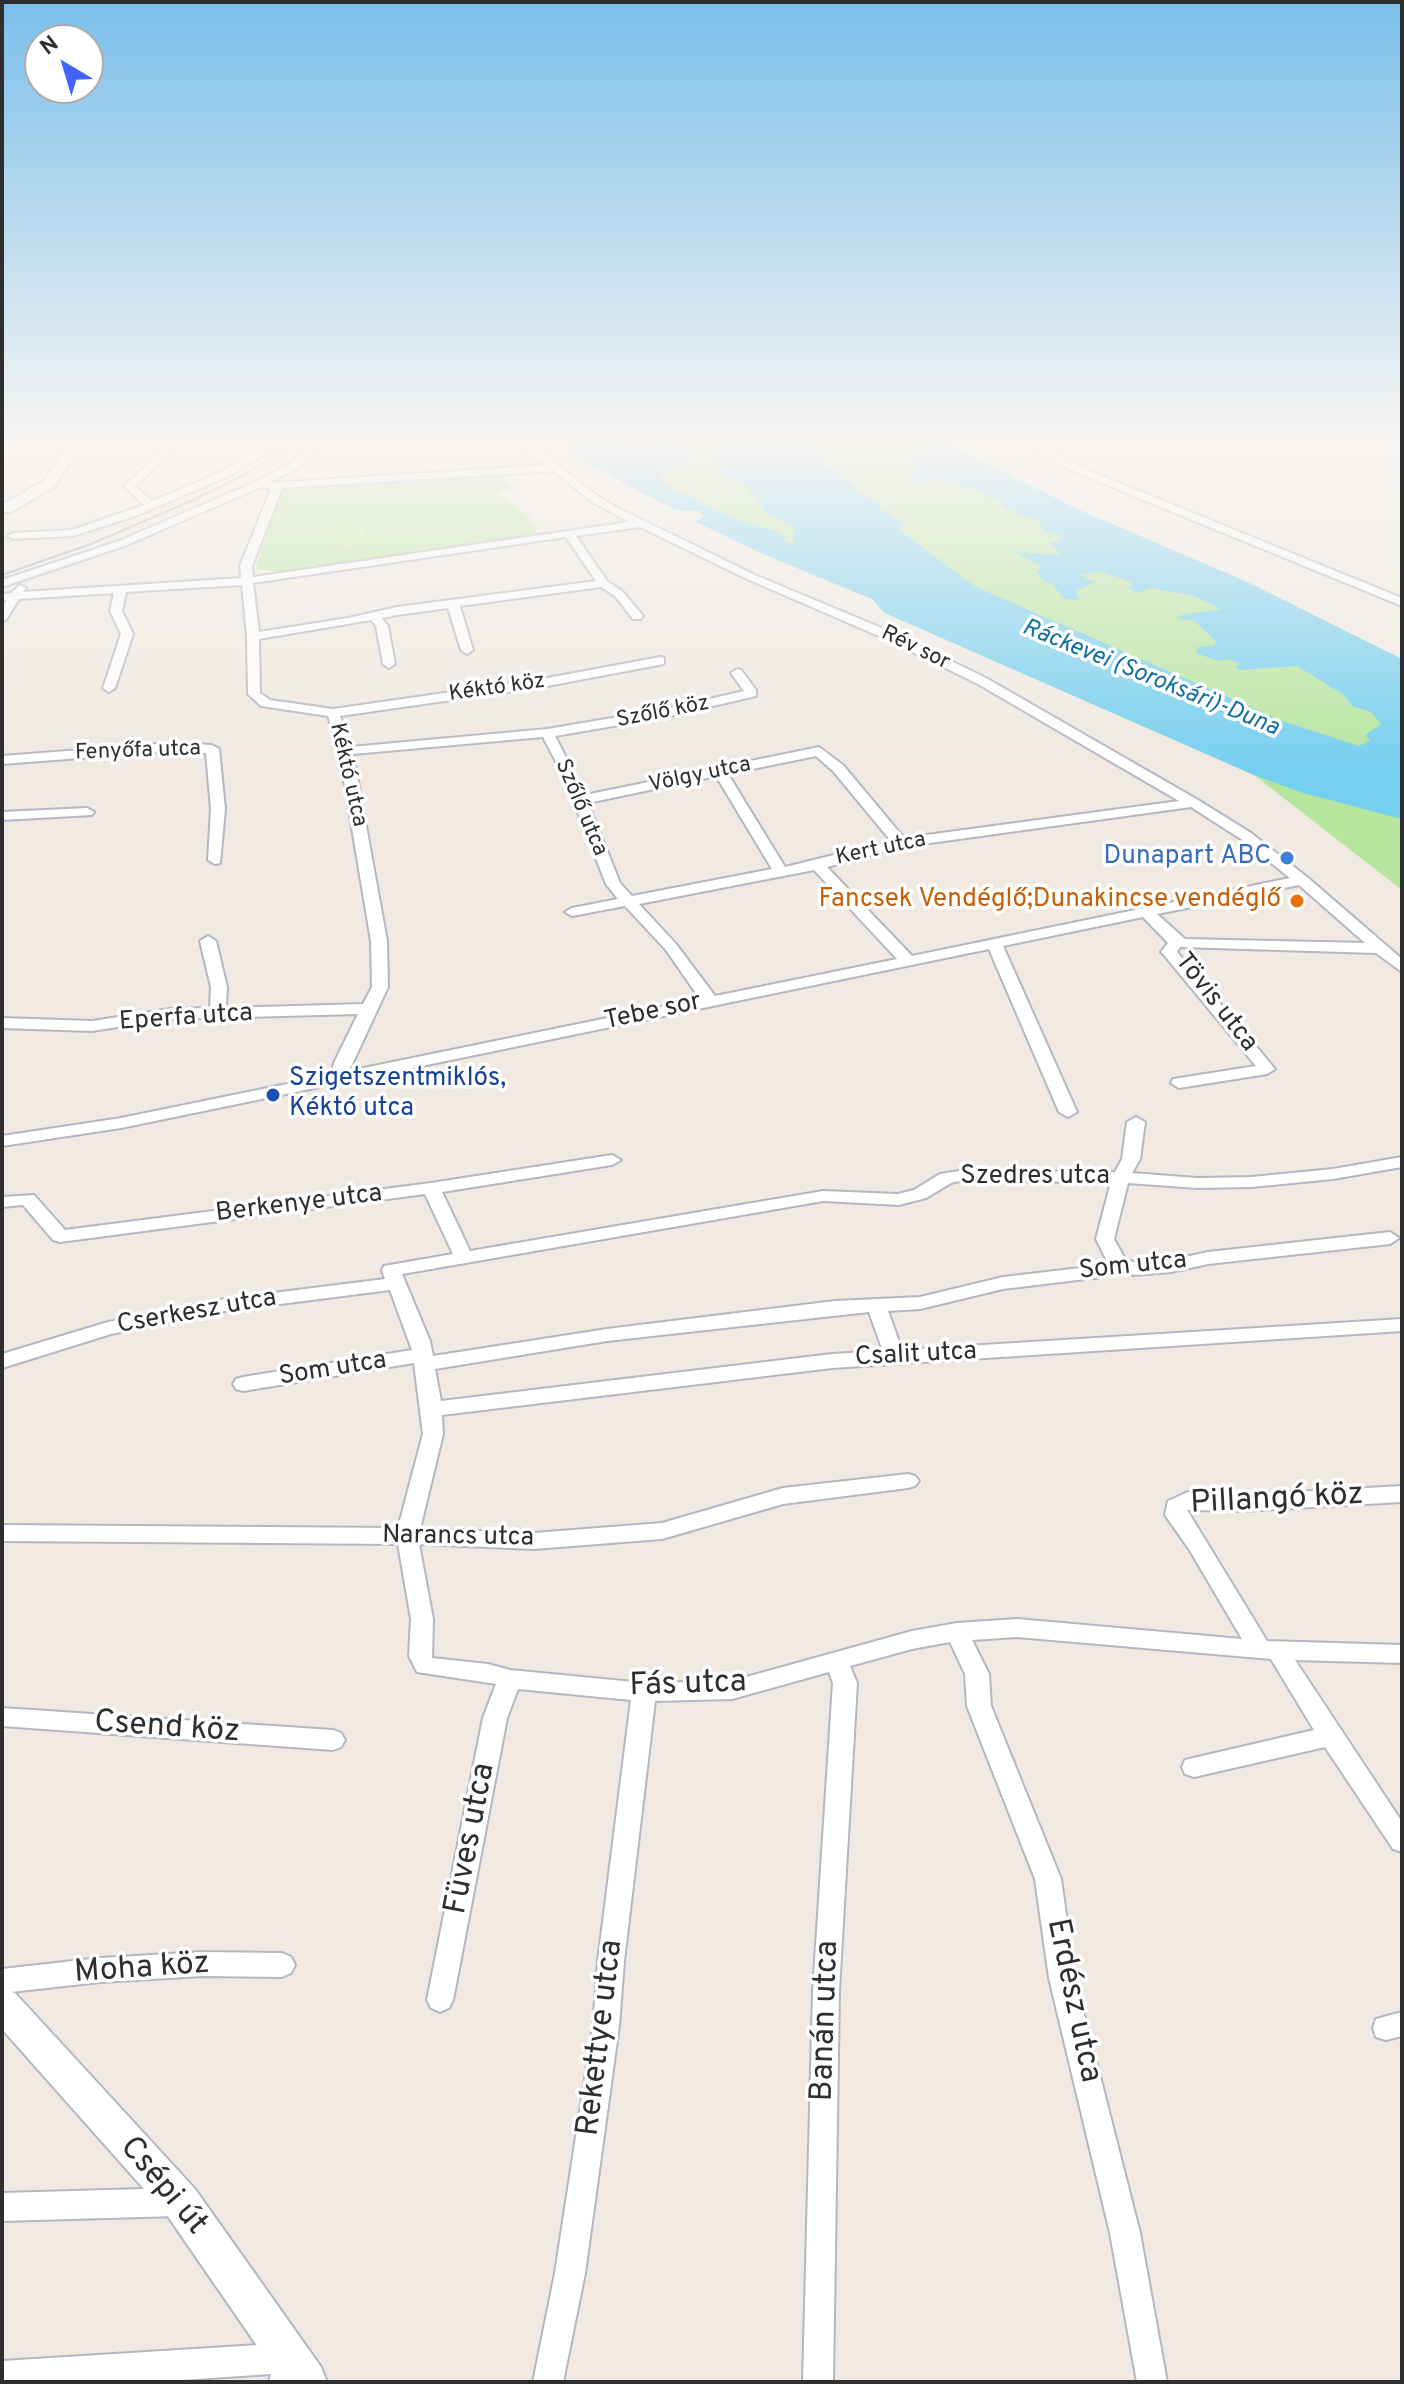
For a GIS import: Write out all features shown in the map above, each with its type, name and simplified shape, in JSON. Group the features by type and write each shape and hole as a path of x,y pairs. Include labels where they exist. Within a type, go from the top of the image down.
{"street":[{"path":"2,584 101,550"},
{"name":"Kéktó utca","path":"252,550 246,566 246,581 253,636 254,694 258,700 333,713 346,751 379,941 380,987 342,1063 339,1077"},
{"path":"8,596 246,581 463,550"},
{"path":"580,550 603,583 619,594 637,616"},
{"name":"Rév sor","path":"698,550 982,681 1193,803 1246,836 1402,967"},
{"path":"1275,550 1402,602"},
{"path":"2,617 8,596 33,575"},
{"path":"253,636 453,603 603,583"},
{"path":"109,688 127,634 116,611 120,591"},
{"path":"453,603 467,650"},
{"path":"374,616 382,626 389,664"},
{"name":"Kéktó köz","path":"333,713 542,683 660,661"},
{"name":"Szőlő köz","path":"547,733 749,696 752,693 737,673"},
{"name":"Szőlő utca","path":"346,751 547,733 571,777 603,864 626,901 648,919 710,1001"},
{"name":"Fenyőfa utca","path":"2,760 171,747 212,749 218,809 215,860"},
{"name":"Völgy utca","path":"580,800 819,751 832,762 900,843"},
{"path":"720,772 781,872"},
{"name":"Kert utca","path":"572,912 817,865 900,843 1193,803"},
{"path":"2,816 87,812"},
{"path":"817,865 907,960"},
{"name":"Tebe sor","path":"2,1141 92,1129 1302,880"},
{"name":"Tövis utca","path":"1146,912 1176,942 1379,948"},
{"path":"208,941 219,987 218,1014"},
{"name":"Tövis utca","path":"1176,942 1169,952 1267,1069 1179,1083"},
{"path":"994,944 1068,1112"},
{"name":"Eperfa utca","path":"2,1023 92,1026 170,1014 371,1009"},
{"path":"1118,1263 1105,1239 1121,1177 1131,1159 1136,1122"},
{"name":"Berkenye utca","path":"2,1202 28,1199 60,1236 431,1188 612,1160"},
{"name":"Szedres utca","path":"394,1276 463,1256 577,1240 823,1196 899,1200 920,1194 946,1178 959,1176 1252,1182 1333,1174 1402,1162"},
{"path":"431,1188 463,1256"},
{"name":"Som utca","path":"243,1384 835,1307 920,1303 1003,1283 1102,1271 1118,1263 1134,1269 1171,1266 1208,1258 1390,1238"},
{"name":"Fás utca","path":"394,1276 424,1360 432,1409 433,1434 407,1536 422,1619 420,1656 425,1666 488,1673 510,1679 644,1692 732,1690 912,1640 957,1632 1017,1628 1269,1650 1402,1654"},
{"name":"Cserkesz utca","path":"2,1361 108,1328 394,1276"},
{"path":"877,1307 895,1358"},
{"name":"Csalit utca","path":"432,1409 832,1361 1402,1325"},
{"name":"Narancs utca","path":"2,1533 407,1536 534,1541 662,1531 783,1496 908,1481"},
{"name":"Pillangó köz","path":"1269,1650 1176,1515 1176,1506 1188,1500 1243,1503 1402,1494"},
{"name":"Erdész utca","path":"957,1632 977,1674 979,1706 1048,1879 1062,1978 1125,2233 1152,2382"},
{"path":"1269,1650 1402,1842"},
{"name":"Banán utca","path":"818,2382 826,1991 845,1683 837,1662"},
{"name":"Füves utca","path":"440,2000 495,1718 510,1679"},
{"name":"Rekettye utca","path":"548,2382 570,2273 606,2026 644,1692"},
{"name":"Csend köz","path":"2,1717 333,1740"},
{"path":"1194,1767 1330,1736"},
{"name":"Moha köz","path":"2,1981 158,1967 282,1965"},
{"name":"Csépi út","path":"2,2004 181,2202 294,2374"},
{"path":"2,2207 181,2202"},
{"path":"2,2376 294,2374"}],"green space":[{"path":"262,550 438,550 284,572 256,569"},
{"name":"Ráckevei (Soroksári)-Duna","path":"755,550 1173,550 1245,581 1402,659 1402,890 1254,775 885,613 872,599"}],"water":[{"name":"Ráckevei (Soroksári)-Duna","path":"755,550 926,550 974,586 1285,722 1359,746 1370,740 1365,735 1381,724 1371,712 1352,706 1344,695 1297,666 1240,670 1236,667 1240,664 1228,659 1218,661 1196,653 1198,647 1215,645 1216,641 1193,620 1178,619 1181,615 1221,609 1194,596 1152,588 1138,593 1126,587 1132,585 1131,582 1100,571 1079,575 1095,582 1076,591 1079,600 1064,599 1037,572 1042,566 1014,552 1061,555 1057,550 1173,550 1245,581 1402,659 1402,819 1303,793 1254,775 885,613 872,599"}],"tram line":[{"path":"2,575 73,550"}],"place":[{"name":"Dunapart ABC","path":"1287,858"},
{"name":"Fancsek Vendéglő;Dunakincse vendéglő","path":"1297,901"},
{"name":"Szigetszentmiklós, Kéktó utca","path":"273,1095"}]}
